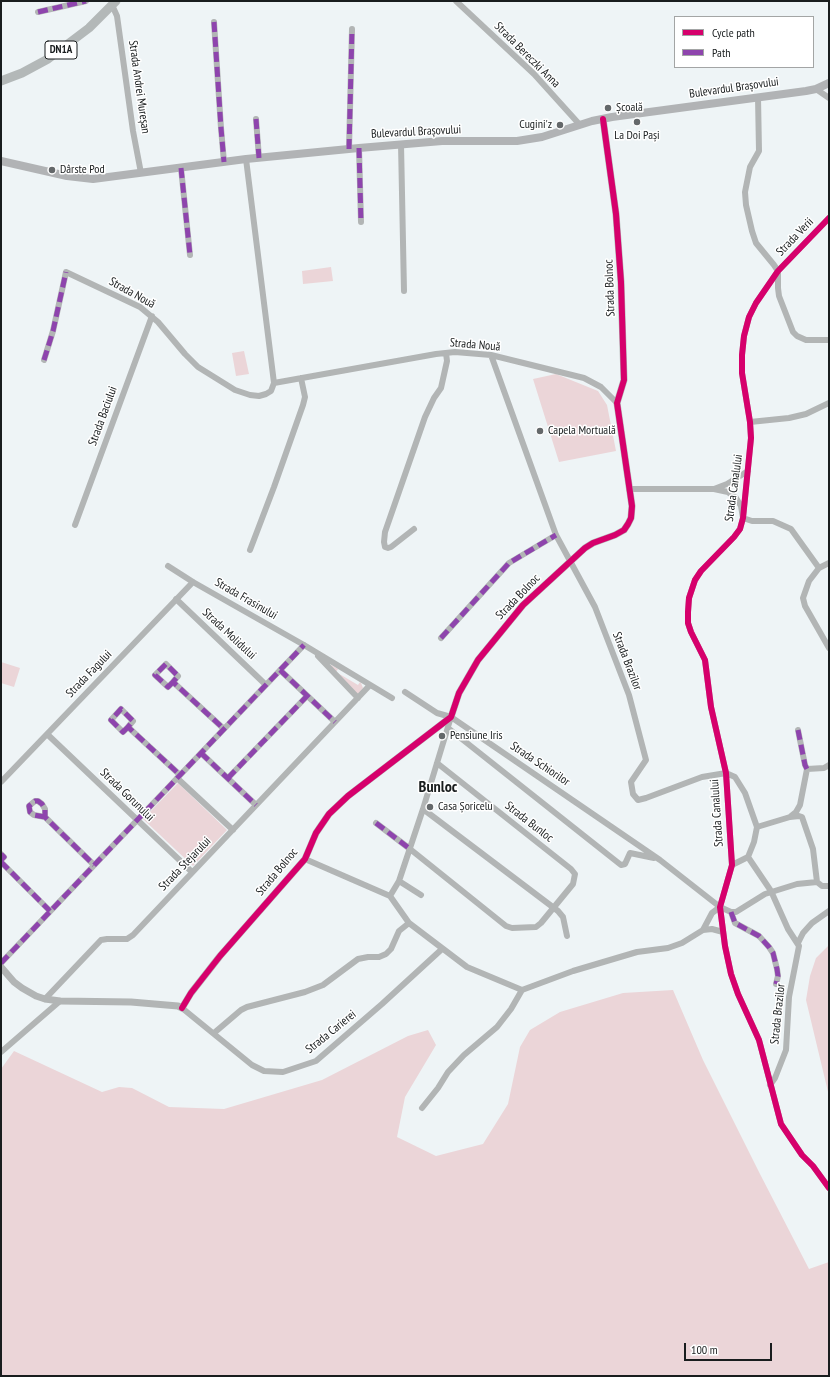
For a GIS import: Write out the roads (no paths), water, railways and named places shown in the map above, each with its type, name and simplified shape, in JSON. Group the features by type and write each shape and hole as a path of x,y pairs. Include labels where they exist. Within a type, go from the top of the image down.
{"main road":[{"name":"DN1A","path":"1,81 22,74 48,60 74,40 114,3"},
{"name":"Bulevardul Brașovului","path":"1,161 80,178 102,178 259,158 401,144 442,141 488,142 529,140 555,134 603,119 816,89 829,83"}],"street":[{"path":"38,12 86,1"},
{"name":"Strada Bereczki Anna","path":"456,1 534,74 580,125"},
{"name":"Strada Andrei Mureșan","path":"114,3 133,131 141,173"},
{"path":"214,22 220,128 224,162"},
{"path":"349,149 352,29"},
{"path":"816,89 829,98"},
{"path":"758,97 759,151 749,170 745,197 754,238 778,271"},
{"path":"256,119 259,158"},
{"name":"Strada Bolnoc","path":"182,1008 191,993 220,956 305,858 316,834 329,814 348,796 451,717 459,693 478,660 523,605 585,548 624,530 631,518 632,506 617,403 624,380 621,282 616,214 603,119"},
{"path":"401,144 404,291"},
{"path":"359,148 360,222"},
{"path":"246,160 274,383"},
{"path":"181,168 190,256"},
{"name":"Strada Verii","path":"829,218 778,271 779,296 793,332 797,336 806,340 829,340"},
{"name":"Strada Canalului","path":"720,907 732,865 726,773 711,707 705,660 688,623 689,598 695,580 701,571 734,537 740,529 744,518 751,438 750,422 742,373 744,336 749,318 756,303 778,271"},
{"name":"Strada Nouă","path":"44,360 53,331 66,272 140,307 152,316 198,367 235,390 250,395 259,396 266,394 271,391 274,383 446,353 491,355 584,378 601,387 617,403"},
{"name":"Strada Baciului","path":"75,524 152,316"},
{"path":"414,529 391,547 386,547 384,542 385,532 425,417 434,398 441,388 447,361 446,353"},
{"name":"Strada Brazilor","path":"491,355 556,535 595,607 629,695 646,760 631,782 633,794 638,800 702,777 726,773"},
{"path":"250,550 303,406 305,396 301,378"},
{"path":"750,422 789,418 806,414 829,403"},
{"name":"Strada Canalului","path":"714,489 727,484 748,471"},
{"name":"Strada Canalului","path":"629,488 714,489 728,492 736,498 741,506 744,518"},
{"path":"744,518 752,521 772,521 791,529 819,568"},
{"path":"441,638 509,564 556,535"},
{"path":"829,563 819,568 809,581 803,598 805,606 829,648"},
{"name":"Strada Frasinului","path":"168,566 392,698"},
{"name":"Strada Fagului","path":"1,782 193,582"},
{"name":"Strada Molidului","path":"176,599 266,685"},
{"path":"1,963 304,645"},
{"name":"Strada Frasinului","path":"314,651 358,698"},
{"path":"280,670 335,722"},
{"path":"173,682 224,730"},
{"name":"Strada Stejarului","path":"45,999 101,940 130,938 370,685"},
{"name":"Strada Schiorilor","path":"405,692 437,713 451,717 660,860 720,907 731,912"},
{"path":"228,778 307,696"},
{"path":"390,896 399,881 451,717"},
{"path":"128,727 233,830"},
{"name":"Strada Schiorilor","path":"448,728 621,865 625,864 630,853 660,860"},
{"path":"790,817 796,812 800,805 807,769 805,766 798,730"},
{"name":"Strada Gorunului","path":"47,734 192,872"},
{"path":"201,752 256,805"},
{"name":"Strada Bunloc","path":"376,823 410,848 506,926 512,928 536,927 554,908 573,884 575,874 571,869 437,763"},
{"path":"807,769 824,768 829,765"},
{"path":"726,773 736,778 745,793 757,827 754,842 748,857 732,865"},
{"path":"423,809 554,908 562,917 567,936"},
{"path":"757,827 790,817 799,816 804,820 813,849 817,882"},
{"path":"45,817 94,865"},
{"path":"1,854 4,857 1,861 50,911"},
{"path":"748,857 771,891 788,929 798,943"},
{"path":"305,858 390,896 409,923 467,968 522,990"},
{"path":"399,881 421,895"},
{"path":"776,984 778,976 773,953 759,936 735,923 731,912 736,912 771,891 797,884 817,882 822,886 829,886"},
{"path":"703,930 712,913 720,907"},
{"path":"720,907 731,974 738,994 759,1040 781,1124 802,1155 813,1166 829,1188"},
{"name":"Strada Brazilor","path":"770,1085 775,1078 786,1050 789,996 799,946 798,943 803,933 812,923 829,911"},
{"path":"214,1033 241,1010 247,1007 305,992 323,985 358,959 379,957 386,954 391,950 399,932 409,923"},
{"path":"422,1108 448,1072 464,1055 497,1027 511,1009 522,990 573,971 630,954 668,948 682,943 703,930 712,929 723,932"},
{"name":"Strada Carierei","path":"182,1008 252,1065 264,1071 283,1072 305,1066 320,1058 442,949"},
{"path":"1,967 14,982 22,988 45,999 60,1001 132,1002 178,1006 182,1008"},
{"path":"1,1052 60,1001"}],"place":[{"name":"Școală","path":"608,108"},
{"name":"La Doi Pași","path":"637,122"},
{"name":"Cugini'z","path":"560,125"},
{"name":"Dârste Pod","path":"52,170"},
{"name":"Capela Mortuală","path":"540,431"},
{"name":"Pensiune Iris","path":"442,736"},
{"name":"Casa Șoricelu","path":"430,807"}],"district":[{"name":"Bunloc","path":"438,787"}]}
